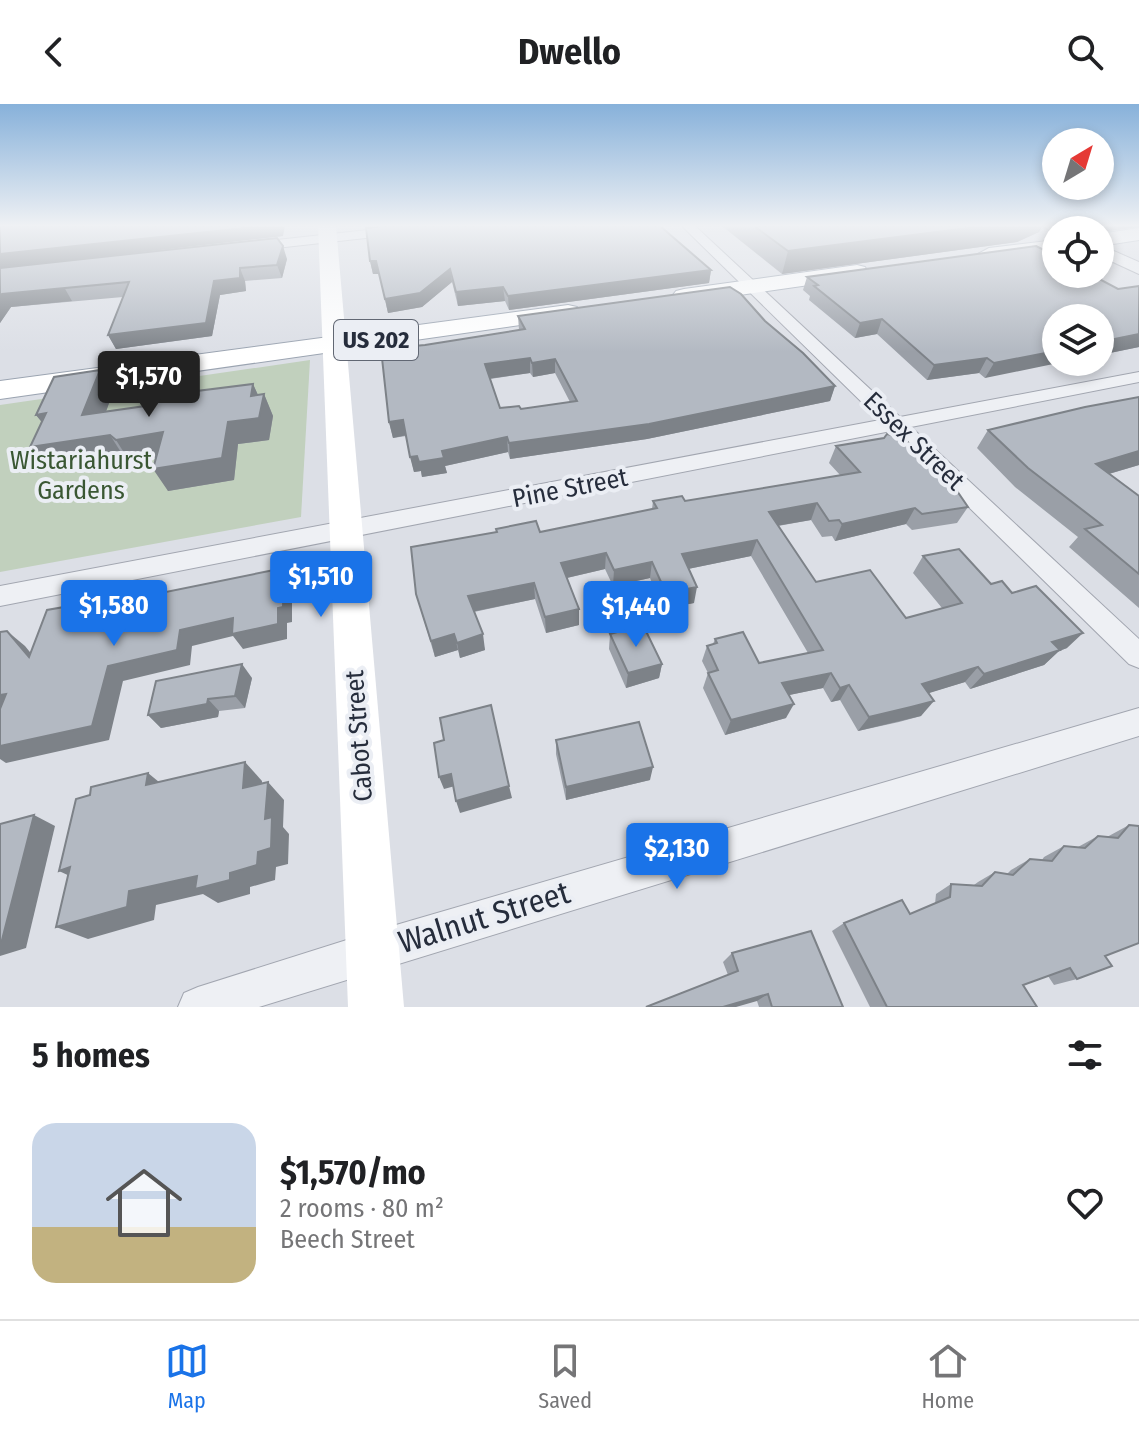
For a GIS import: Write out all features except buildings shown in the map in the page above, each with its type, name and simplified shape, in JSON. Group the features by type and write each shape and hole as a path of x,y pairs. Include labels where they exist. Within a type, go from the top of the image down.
{"main road":[{"name":"Cabot Street","path":"330,268 376,1007"},
{"path":"662,299 872,270"},
{"name":"US 202","path":"0,390 587,310"}],"street":[{"name":"Essex Street","path":"732,268 1139,656"},
{"name":"Pine Street","path":"0,596 899,426 1139,377"},
{"name":"Walnut Street","path":"198,1007 372,951 1139,722"}],"green space":[{"name":"Wistariahurst Gardens","path":"310,360 301,517 0,572 0,405"}]}
